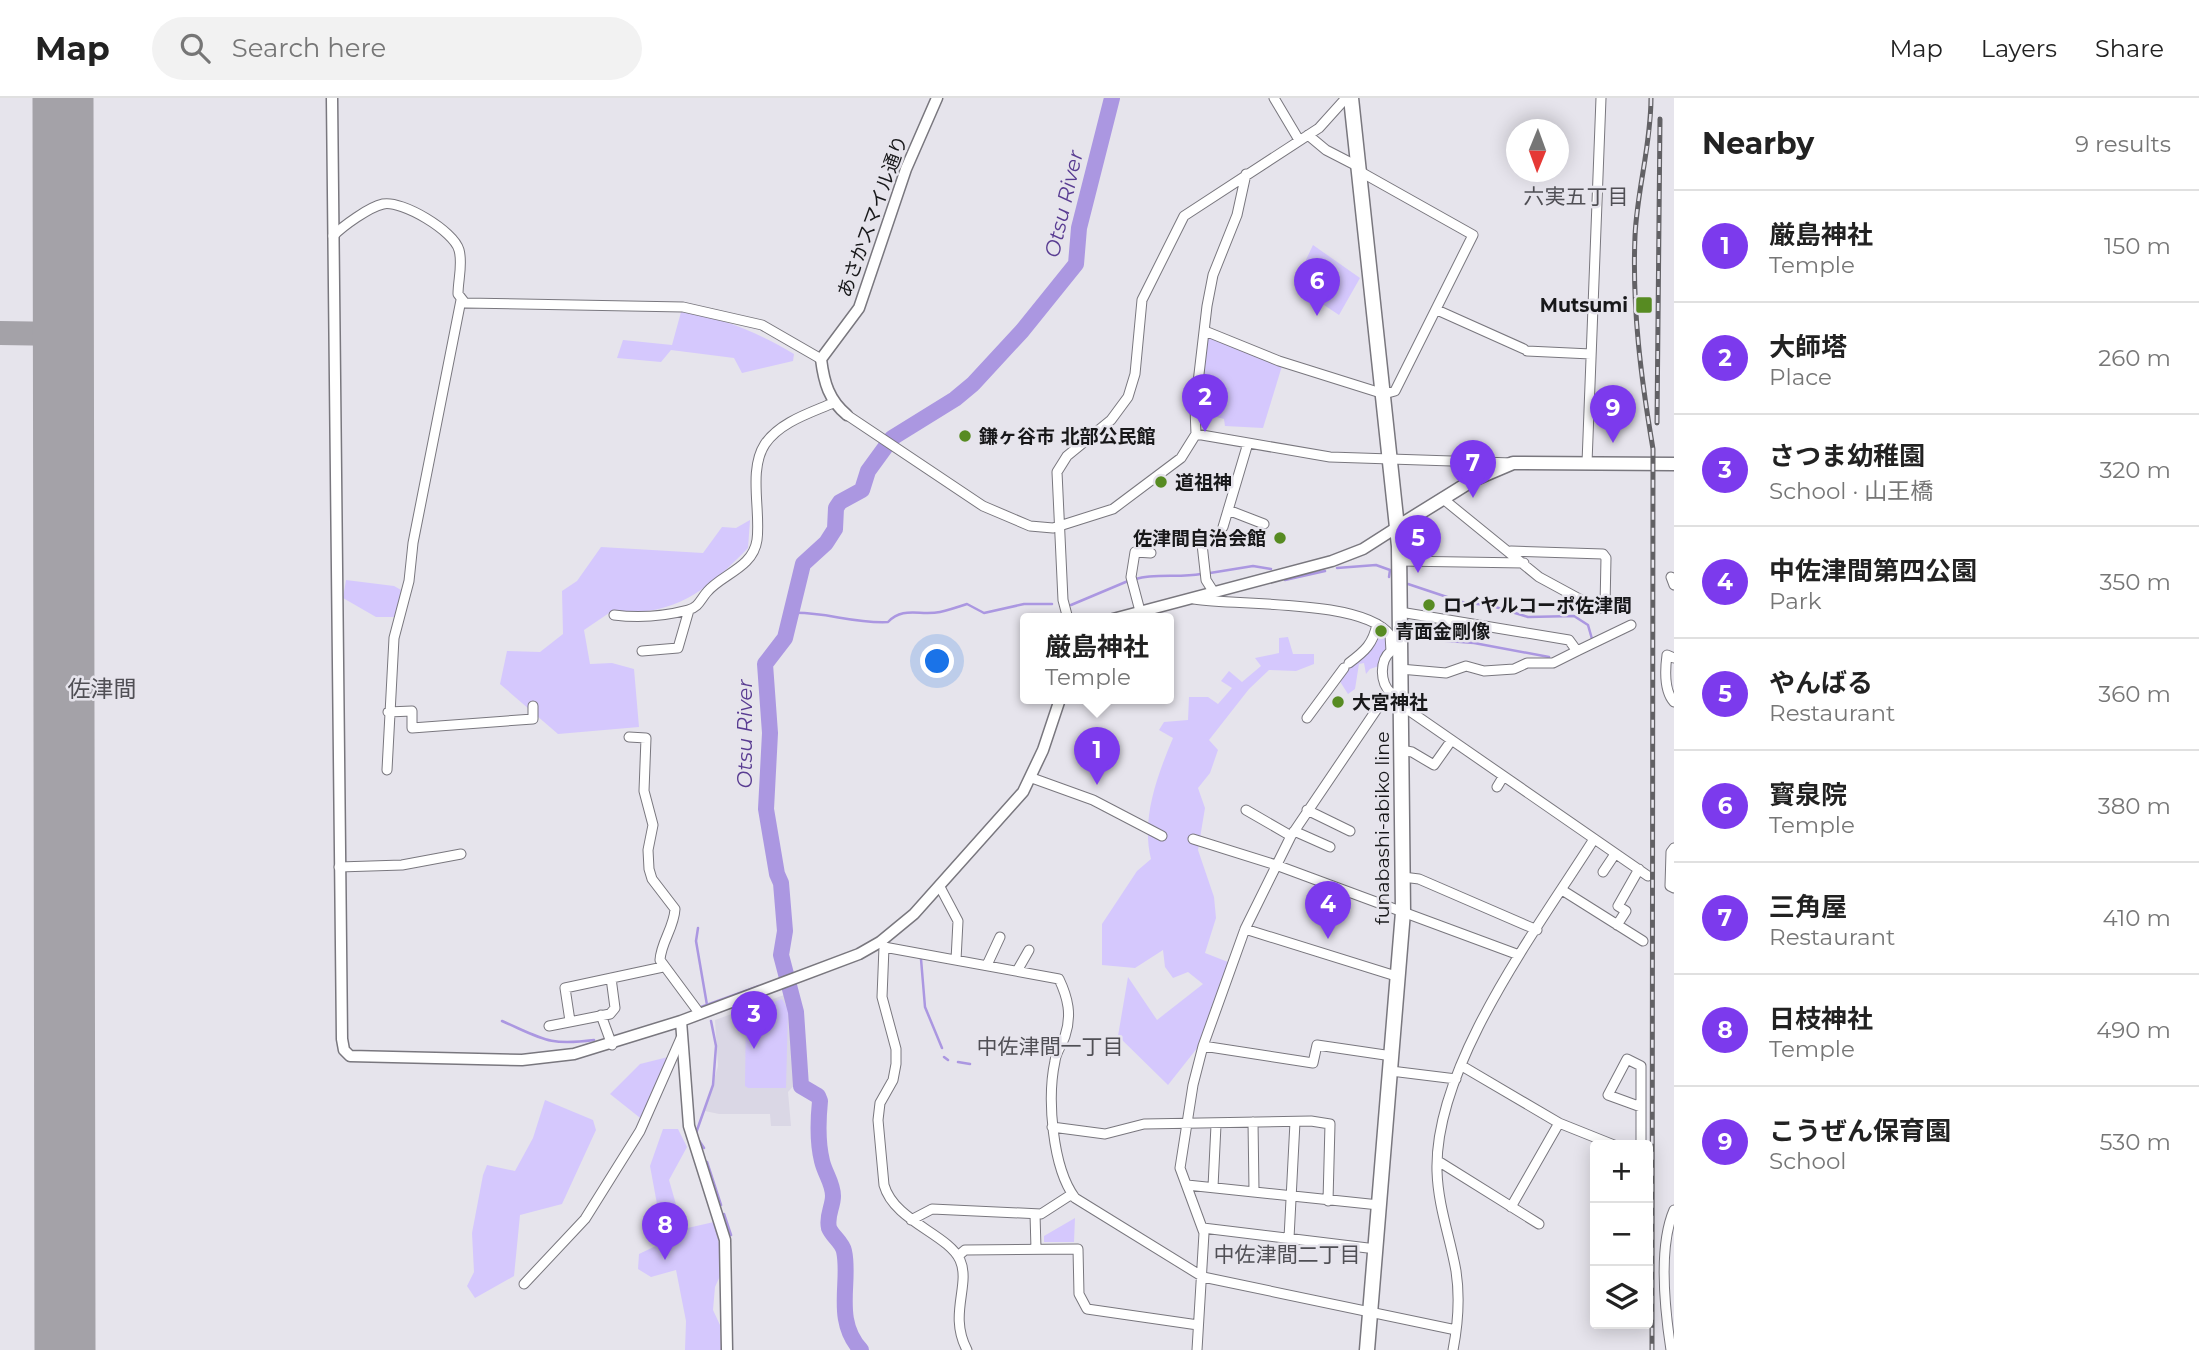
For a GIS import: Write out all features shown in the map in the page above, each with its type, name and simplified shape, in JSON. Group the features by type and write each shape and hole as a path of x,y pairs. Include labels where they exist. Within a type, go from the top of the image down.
{"main road":[{"name":"funabashi-abiko line","path":"1348,98 1359,169 1399,526 1400,669 1397,697 1401,750 1403,912 1367,1350"},
{"path":"1399,526 1485,473 1513,463 1674,464"}],"street":[{"path":"332,98 341,1039 350,1056 522,1060 574,1054 612,1045 681,1021 882,944 940,887 1001,818 1032,778 1058,704"},
{"name":"あさかスマイル通り","path":"821,359 859,307 906,169 937,98"},
{"path":"1205,331 1279,361 1384,394 1395,391 1473,234 1304,138 1275,98"},
{"path":"1066,613 1063,605 1057,472 1068,456 1116,415 1128,397 1135,374 1142,300 1172,236 1193,207 1304,138 1326,121 1348,98"},
{"path":"1587,463 1601,98"},
{"path":"333,236 345,225 377,206 394,203 446,231 457,244 460,253 458,294 465,303 570,307 668,304 762,325 821,359 833,403 881,438 1002,517 1030,526 1054,528 1114,509 1181,457 1196,434 1195,408 1213,275 1237,215 1246,174"},
{"path":"387,770 394,638 410,581 414,543 461,300"},
{"path":"1437,310 1526,350 1591,354"},
{"path":"614,615 635,618 689,610 700,604 707,591 727,579 753,554 757,540 759,458 765,444 778,430 833,403"},
{"path":"1196,434 1297,453 1392,461 1513,463"},
{"path":"1223,527 1248,443"},
{"path":"1442,498 1511,551 1539,577 1598,608 1605,606 1606,558 1603,554 1511,551"},
{"path":"1228,510 1265,524"},
{"path":"1134,613 1332,561 1363,549 1399,526"},
{"path":"1202,544 1205,574 1213,591"},
{"path":"1140,611 1132,581 1135,552 1152,552"},
{"path":"1399,562 1524,563"},
{"path":"1186,598 1232,605 1291,605 1360,617 1377,624 1390,635 1391,651 1385,657 1382,677 1385,688 1451,741 1648,876"},
{"path":"642,651 678,648 689,610"},
{"path":"1400,612 1569,640 1577,650"},
{"path":"1307,718 1346,665 1366,651 1373,641 1377,624"},
{"path":"1400,669 1446,673 1466,666 1484,671 1514,669 1527,663 1553,663 1631,625"},
{"path":"1674,658 1667,655 1666,664 1669,696 1674,702"},
{"path":"1196,1350 1203,1278 1203,1228 1180,1168 1186,1124 1203,1046 1245,929 1292,833 1375,712 1397,697"},
{"path":"388,712 412,711 412,728 533,719 533,706"},
{"path":"629,737 646,738 644,791 653,825 648,850 649,869 652,879 675,909 674,923 660,949 663,967 700,1014"},
{"path":"1401,750 1412,752 1434,765 1451,741"},
{"path":"1497,787 1503,777"},
{"path":"1032,778 1093,800 1162,836"},
{"path":"1246,810 1292,833 1330,847"},
{"path":"1307,810 1350,831"},
{"path":"1193,839 1276,865 1519,955"},
{"path":"1453,1350 1457,1330 1458,1289 1439,1196 1440,1126 1476,1033 1519,955 1594,839"},
{"path":"1674,848 1671,852 1671,886 1674,888"},
{"path":"1603,872 1615,853"},
{"path":"339,867 402,865 461,854"},
{"path":"1617,925 1626,911 1618,906 1639,870"},
{"path":"1403,877 1419,879 1537,930"},
{"path":"940,887 958,921 956,960"},
{"path":"1562,890 1643,941"},
{"path":"1245,929 1399,976"},
{"path":"987,965 1000,937"},
{"path":"882,944 1017,971 1062,976 1068,1000 1068,1019 1066,1034 1055,1058 1052,1127 1072,1194 1203,1278 1457,1330"},
{"path":"882,944 882,997 896,1049 893,1080 880,1103 878,1120 883,1148 884,1185 886,1192 911,1220 958,1256 963,1273 958,1317 960,1336 967,1350"},
{"path":"1017,971 1029,950"},
{"path":"570,1021 565,988 663,967"},
{"path":"549,1026 610,1014 615,1008 611,978"},
{"path":"601,1015 612,1045"},
{"path":"681,1021 689,1126 725,1240 727,1350"},
{"path":"524,1283 585,1219 640,1131 682,1037"},
{"path":"1203,1046 1313,1063 1317,1045 1456,1079"},
{"path":"1641,1107 1608,1095 1627,1059 1641,1066 1641,1107 1641,1140"},
{"path":"1462,1066 1559,1123 1602,1140"},
{"path":"1253,1122 1254,1190"},
{"path":"1289,1238 1295,1122"},
{"path":"1511,1207 1559,1123"},
{"path":"1052,1127 1105,1134 1144,1124 1330,1124 1328,1200"},
{"path":"1213,1187 1216,1125"},
{"path":"1438,1161 1539,1224"},
{"path":"1187,1185 1380,1205"},
{"path":"911,1220 932,1209 1041,1214 1072,1194"},
{"path":"1671,1350 1665,1277 1668,1225 1674,1210"},
{"path":"1035,1214 1036,1249"},
{"path":"1203,1228 1376,1249"},
{"path":"958,1256 965,1250 1079,1249 1079,1294 1087,1309 1198,1325"}],"shaded area":[{"path":"1313,245 1360,278 1339,315 1294,285"},
{"path":"681,312 711,317 754,333 794,354 793,361 742,373 734,358 671,350 661,362 617,358 623,340 672,345"},
{"path":"1205,337 1282,366 1263,428 1225,426 1224,419 1198,412"},
{"path":"750,520 748,548 718,577 688,598 654,610 612,611 584,630 590,664 612,663 634,669 639,727 558,734 500,684 507,651 540,652 563,634 562,591 577,581 601,547 703,553 722,527 736,528"},
{"path":"346,580 394,586 403,591 395,617 376,617 343,598"},
{"path":"1379,633 1388,637 1389,650 1382,665 1370,669 1366,674 1364,663 1359,664 1355,689 1348,694 1339,680 1367,653"},
{"path":"1288,637 1293,654 1314,654 1314,664 1296,671 1269,670 1249,689 1209,740 1218,750 1210,773 1198,788 1205,808 1198,850 1214,897 1216,918 1205,953 1228,962 1198,1047 1168,1085 1118,1036 1128,977 1157,1020 1203,984 1188,972 1173,978 1165,967 1163,950 1135,968 1102,965 1102,924 1137,871 1151,859 1148,844 1149,813 1156,782 1173,738 1159,730 1164,722 1188,720 1189,697 1208,697 1218,704 1232,688 1221,681 1229,671 1242,682 1261,666 1255,658 1279,653 1279,638"},
{"path":"784,995 791,1008 792,1065 796,1083 788,1092 791,1126 771,1126 770,1114 719,1114 705,1111 718,1066 715,1020"},
{"path":"782,999 788,1010 786,1088 748,1088 745,1086 746,1012"},
{"path":"672,1056 644,1121 610,1094 640,1064"},
{"path":"545,1100 593,1120 596,1130 562,1204 520,1215 514,1276 475,1298 467,1286 474,1272 472,1233 483,1175 487,1165 515,1171 533,1138"},
{"path":"663,1129 678,1129 687,1147 669,1180 683,1229 714,1222 722,1255 713,1310 720,1325 721,1350 685,1350 686,1321 676,1270 651,1277 638,1269 639,1254 664,1242 650,1166"},
{"path":"1075,1218 1074,1242 1044,1242 1044,1236"}],"waterway":[{"name":"Otsu River","path":"861,1350 853,1338 845,1313 844,1251 829,1228 828,1219 833,1196 819,1146 820,1101 818,1096 801,1086 796,1012 781,955 785,931 781,883 777,874 766,809 770,733 765,664 785,638 803,564 826,543 835,529 836,508 840,502 862,490 868,471 892,438 955,399 973,384 1022,331 1076,264 1079,228 1112,98"},
{"path":"1337,568 1376,565 1390,570 1389,577"},
{"path":"1210,573 1253,566 1271,569"},
{"path":"1285,580 1325,571"},
{"path":"1136,579 1201,574"},
{"path":"1071,605 1128,581"},
{"path":"1408,584 1465,603 1489,605 1528,617 1574,616 1588,625 1592,639"},
{"path":"791,613 888,622 900,614 940,612 967,604 984,613 1024,604 1052,604"},
{"path":"1408,638 1474,643 1549,657"},
{"path":"698,928 696,941 707,1005"},
{"path":"921,959 925,1007 942,1048"},
{"path":"701,1007 759,986"},
{"path":"502,1021 546,1040 594,1040"},
{"path":"696,1133 713,1085 716,1046 711,1021"},
{"path":"944,1057 948,1060"},
{"path":"958,1062 970,1064"},
{"path":"698,1139 704,1148"},
{"path":"707,1162 721,1205"},
{"path":"724,1214 731,1235"}],"taxiway":[{"path":"0,333 63,334"}],"runway":[{"path":"63,98 65,1350"}],"railway":[{"path":"1651,98 1649,133 1636,219 1634,263 1638,343 1653,449 1652,1350"},
{"path":"1657,423 1660,119"}],"place":[{"name":"Mutsumi","path":"1644,305"},
{"name":"寳泉院","path":"1317,316"},
{"name":"大師塔","path":"1205,432"},
{"name":"鎌ヶ谷市 北部公民館","path":"965,436"},
{"name":"こうぜん保育園","path":"1613,443"},
{"name":"道祖神","path":"1161,482"},
{"name":"三角屋","path":"1473,498"},
{"name":"佐津間自治会館","path":"1280,538"},
{"name":"やんばる","path":"1418,573"},
{"name":"ロイヤルコーポ佐津間","path":"1429,605"},
{"name":"青面金剛像","path":"1381,631"},
{"name":"大宮神社","path":"1338,702"},
{"name":"厳島神社","path":"1097,785"},
{"name":"中佐津間第四公園","path":"1328,939"},
{"name":"さつま幼稚園","path":"754,1049"},
{"name":"日枝神社","path":"665,1260"}],"district":[{"name":"六実五丁目","path":"1576,197"},
{"name":"佐津間","path":"102,689"},
{"name":"中佐津間一丁目","path":"1050,1047"},
{"name":"中佐津間二丁目","path":"1287,1255"}]}
